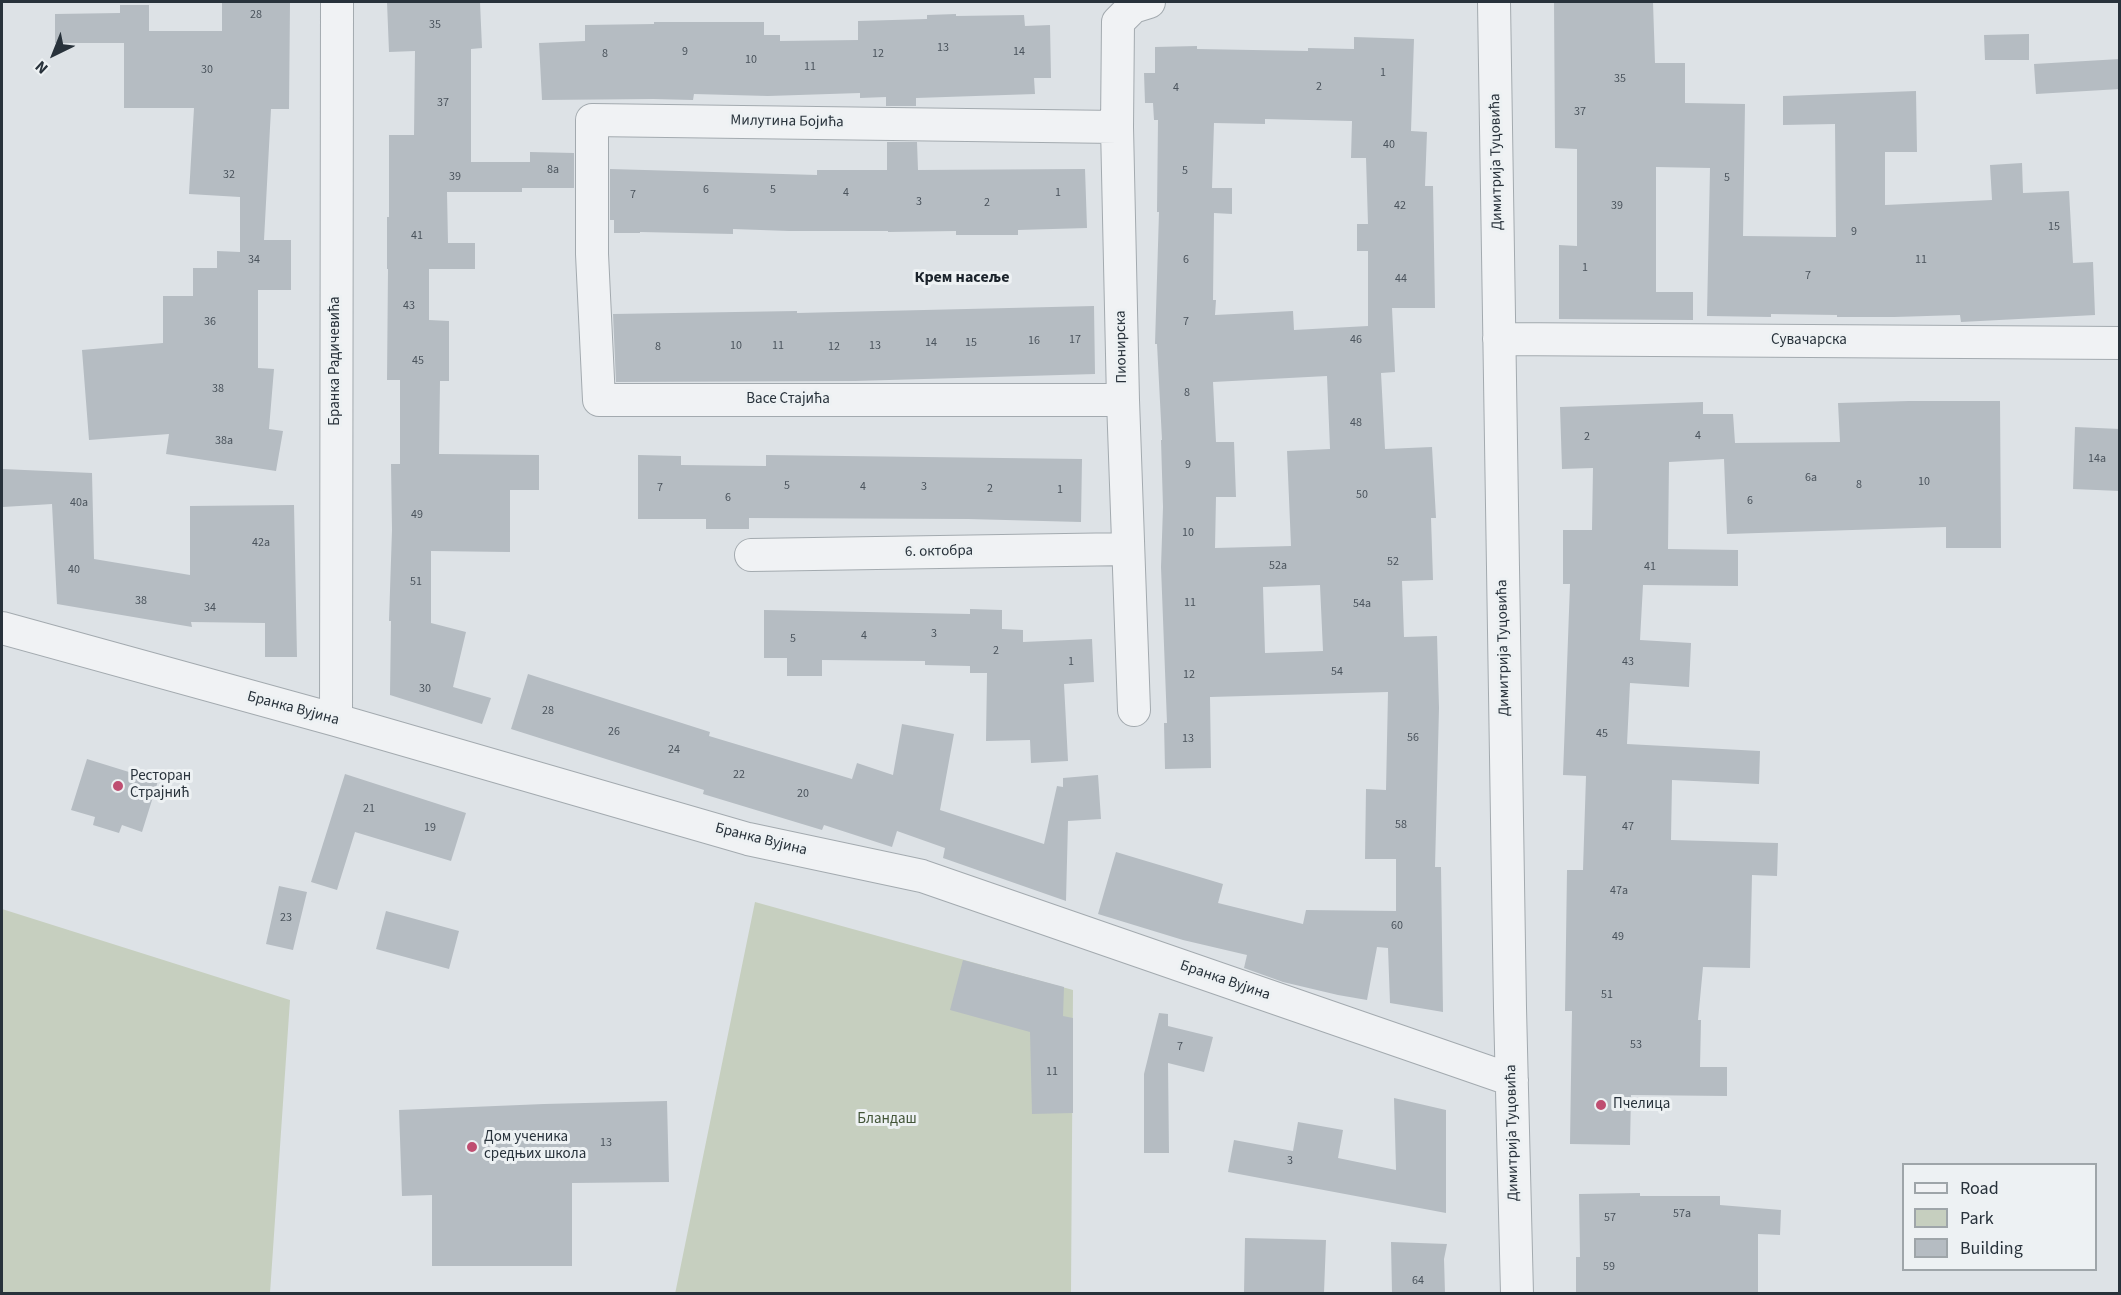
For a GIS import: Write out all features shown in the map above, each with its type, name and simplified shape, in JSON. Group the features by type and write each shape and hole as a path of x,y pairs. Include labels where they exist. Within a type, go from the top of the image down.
{"street":[{"name":"Бранка Радичевића","path":"336,720 337,2"},
{"name":"Пионирска","path":"1134,710 1123,400 1117,127 1118,22 1133,7 1149,2"},
{"name":"Димитрија Туцовића","path":"1494,2 1517,1293"},
{"name":"Милутина Бојића","path":"592,254 592,120 1117,127"},
{"name":"Васе Стајића","path":"592,254 599,400 1123,400"},
{"name":"Сувачарска","path":"1499,339 2120,343"},
{"name":"6. октобра","path":"751,555 1128,549"},
{"name":"Бранка Вујина","path":"2,628 336,720 748,839 922,876 1512,1080"}],"green space":[{"name":"Бландаш","path":"755,902 1073,990 1071,1293 675,1294"},
{"path":"2,909 290,1000 270,1293 2,1293"}],"building":[{"path":"222,2 290,2 289,109 271,109 264,240 291,240 291,290 258,290 258,368 274,369 269,429 283,431 276,471 166,454 169,434 89,440 82,350 163,343 163,296 193,296 193,268 217,268 217,251 240,252 240,197 189,194 194,108 124,108 124,43 55,43 55,14 120,13 120,5 149,5 149,31 222,31"},
{"path":"387,2 480,2 482,48 471,49 471,162 530,162 530,152 574,153 574,188 522,188 522,192 447,192 448,243 475,243 475,269 429,269 429,320 449,321 449,381 440,381 439,454 539,455 539,490 510,490 510,552 431,551 431,623 466,632 453,687 491,698 482,724 390,695 391,464 400,464 400,380 387,380 389,135 414,135 415,51 389,52"},
{"path":"1554,2 1653,2 1655,63 1685,63 1685,103 1745,104 1743,236 1836,237 1835,124 1783,125 1783,96 1916,91 1917,152 1885,152 1885,205 1992,200 1990,165 2022,163 2023,193 2069,191 2073,263 2093,262 2095,315 1961,322 1960,315 1707,316 1710,168 1656,167 1656,292 1693,292 1693,320 1559,319 1559,245 1577,246 1577,149 1555,148"},
{"path":"956,14 956,16 1024,15 1025,26 1050,25 1051,78 1034,78 1035,94 916,98 916,106 886,106 886,97 860,98 860,93 768,96 694,94 693,100 542,100 539,43 585,41 585,25 654,24 654,22 764,22 764,35 780,35 780,41 858,40 858,21 927,19 927,15"},
{"path":"2029,34 2029,60 1985,60 1984,35"},
{"path":"1354,37 1414,39 1411,131 1427,132 1425,186 1433,186 1435,308 1392,308 1395,372 1381,373 1385,449 1432,447 1436,518 1431,518 1433,580 1402,581 1404,637 1437,636 1439,708 1435,867 1441,867 1443,1012 1390,1003 1388,948 1377,947 1367,1000 1283,982 1244,968 1247,955 1183,940 1098,914 1116,852 1223,884 1218,903 1303,924 1306,910 1396,911 1396,859 1365,859 1366,789 1386,790 1388,692 1210,697 1211,768 1165,769 1164,723 1167,723 1161,567 1162,440 1157,344 1155,344 1159,212 1157,212 1158,120 1154,120 1153,103 1145,103 1144,73 1155,73 1155,47 1197,46 1197,49 1308,51 1308,48 1354,49","holes":["1265,119 1352,121 1351,158 1366,158 1368,224 1357,224 1357,251 1368,251 1368,326 1294,330 1293,311 1215,315 1216,300 1213,300 1214,213 1232,214 1232,188 1212,188 1214,123 1265,124","1327,376 1330,449 1287,451 1291,546 1215,548 1216,497 1236,497 1234,442 1216,442 1213,382","1320,585 1323,651 1265,653 1263,587"]},
{"path":"2120,59 2120,89 2036,94 2034,64"},
{"path":"887,142 917,142 918,170 1085,169 1087,228 1018,230 1018,235 956,235 956,231 733,229 733,234 614,233 614,220 610,220 610,169 817,175 817,170 887,170"},
{"path":"1094,306 1095,374 855,381 616,382 613,314 797,311 797,313"},
{"path":"2000,401 2001,548 1946,548 1946,527 1727,534 1724,459 1669,462 1668,549 1738,550 1738,586 1643,585 1640,640 1691,643 1689,687 1630,683 1627,744 1760,751 1759,784 1672,780 1671,840 1778,843 1777,876 1752,875 1750,968 1703,967 1698,1020 1701,1020 1700,1067 1727,1067 1727,1096 1631,1095 1630,1145 1570,1144 1572,1011 1565,1011 1567,870 1583,870 1586,776 1563,775 1570,584 1563,584 1563,530 1592,530 1593,468 1562,469 1560,407 1703,402 1703,414 1733,414 1735,443 1840,442 1838,403"},
{"path":"2075,427 2120,429 2120,491 2073,489"},
{"path":"638,455 681,456 681,465 766,466 766,455 1082,459 1081,522 749,518 749,529 706,529 706,519 638,519"},
{"path":"2,469 92,473 94,559 190,575 190,506 294,505 297,657 265,657 265,623 191,622 192,627 57,604 52,504 3,507"},
{"path":"970,609 1002,610 1002,629 1023,630 1023,642 1092,639 1094,682 1064,684 1068,761 1031,763 1030,740 986,741 987,673 970,673 970,666 925,665 925,661 822,660 822,676 787,676 787,658 764,658 764,610 970,614"},
{"path":"528,674 710,732 709,736 852,779 857,763 893,775 902,724 954,734 940,810 1044,844 1057,786 1063,787 1063,778 1098,775 1101,819 1068,821 1066,901 943,858 945,848 897,831 892,847 824,825 822,830 703,794 704,790 511,729"},
{"path":"87,759 158,781 142,832 122,825 119,833 93,825 95,817 71,810"},
{"path":"345,774 466,813 451,861 355,832 337,890 311,882"},
{"path":"279,886 307,892 293,950 266,944"},
{"path":"386,911 459,931 449,969 376,949"},
{"path":"963,960 1064,987 1063,1016 1073,1018 1073,1113 1032,1114 1030,1032 950,1010"},
{"path":"1159,1013 1168,1014 1168,1026 1213,1037 1204,1072 1168,1063 1169,1153 1144,1153 1144,1074"},
{"path":"1394,1098 1446,1110 1446,1213 1228,1172 1234,1140 1293,1151 1298,1122 1343,1130 1338,1158 1396,1170"},
{"path":"667,1101 669,1182 572,1183 572,1266 432,1266 432,1195 402,1196 399,1110"},
{"path":"1640,1193 1640,1196 1720,1196 1720,1205 1781,1210 1780,1235 1758,1234 1758,1293 1576,1293 1576,1257 1580,1257 1579,1194"},
{"path":"1245,1238 1326,1240 1324,1293 1244,1293"},
{"path":"1391,1242 1447,1244 1444,1259 1445,1293 1392,1293"}],"place":[{"name":"Ресторан Страјнић","path":"118,786"},
{"name":"Пчелица","path":"1601,1105"},
{"name":"Дом ученика средњих школа","path":"472,1147"}],"district":[{"name":"Крем насеље","path":"962,278"}]}
